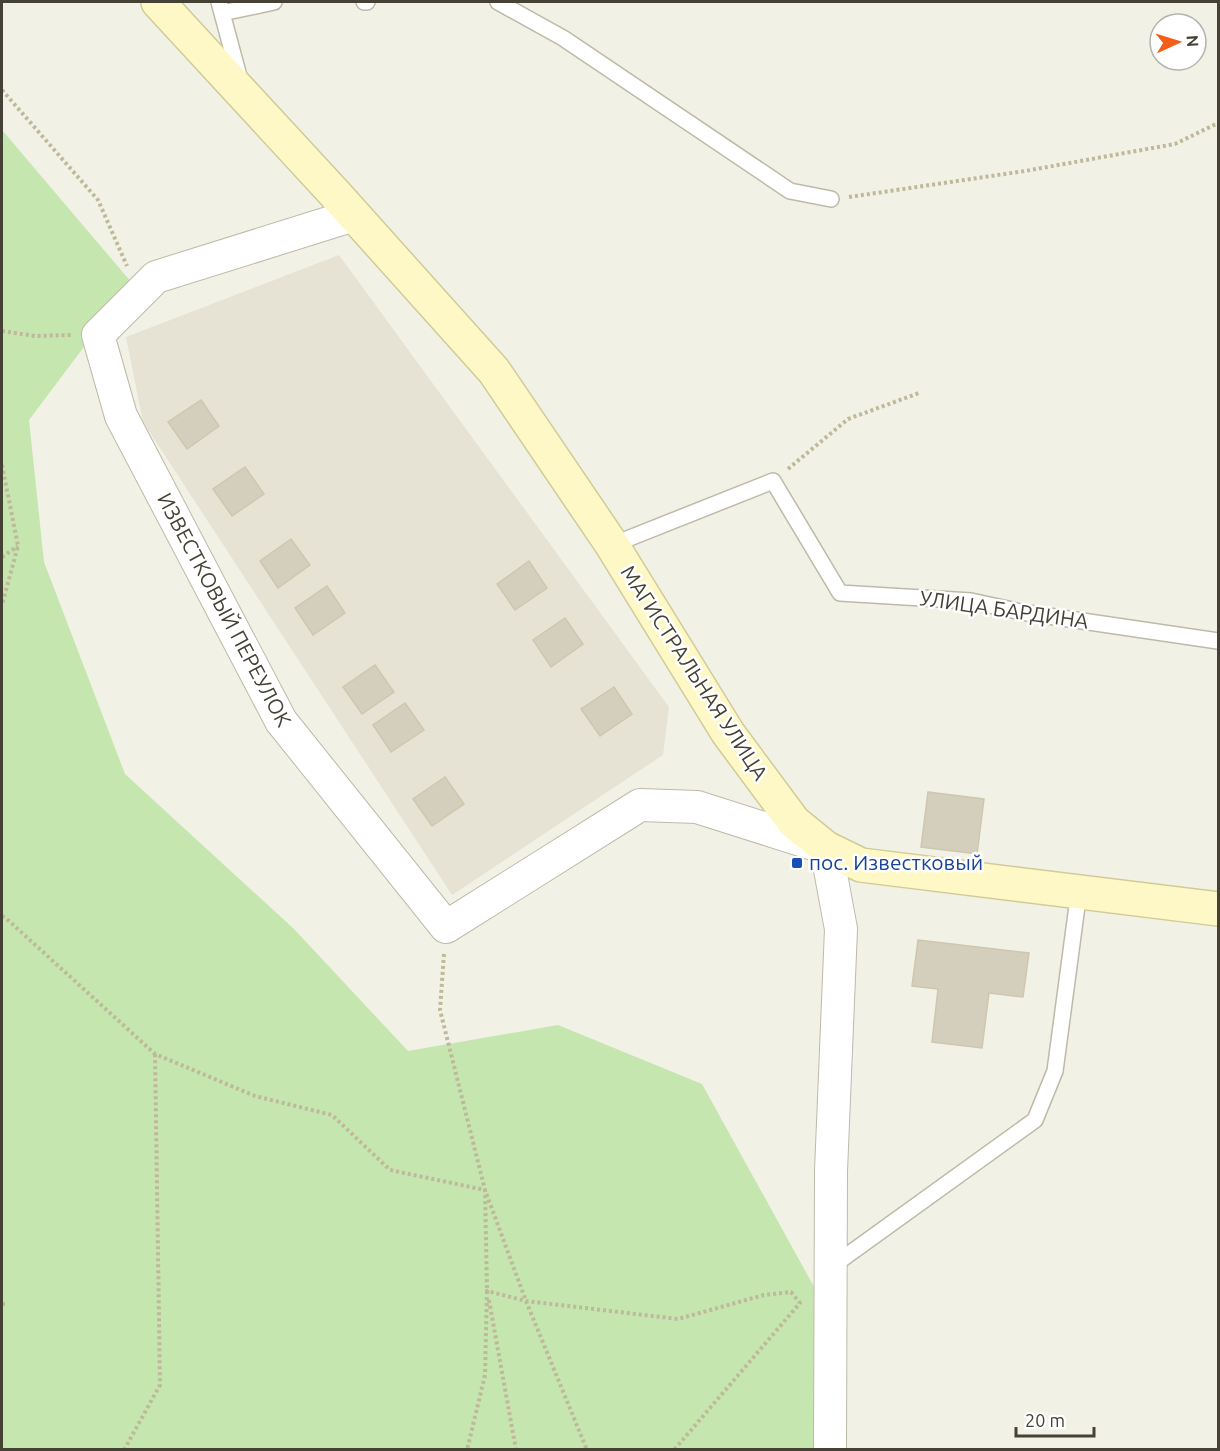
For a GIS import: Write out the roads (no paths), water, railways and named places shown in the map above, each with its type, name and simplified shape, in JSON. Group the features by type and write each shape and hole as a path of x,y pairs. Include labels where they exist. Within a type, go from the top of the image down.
{"street":[{"name":"МАГИСТРАЛЬНАЯ УЛИЦА","path":"158,2 494,371 612,545 728,733 794,822 826,848 861,865 1218,909"},
{"name":"ИЗВЕСТКОВЫЙ ПЕРЕУЛОК","path":"354,215 156,277 98,335 121,416 281,722 446,927 639,806 697,807 826,848"},
{"path":"826,848 841,929 831,1170 830,1449"}],"lane":[{"path":"244,95 220,7 274,2"},
{"path":"498,2 563,38 790,191 831,199"},
{"name":"УЛИЦА БАРДИНА","path":"612,545 773,481 840,593 971,601 1022,612 1218,641"},
{"path":"831,1268 1035,1120 1055,1071 1079,891"}],"place":[{"name":"пос. Известковый","path":"797,863"}]}
